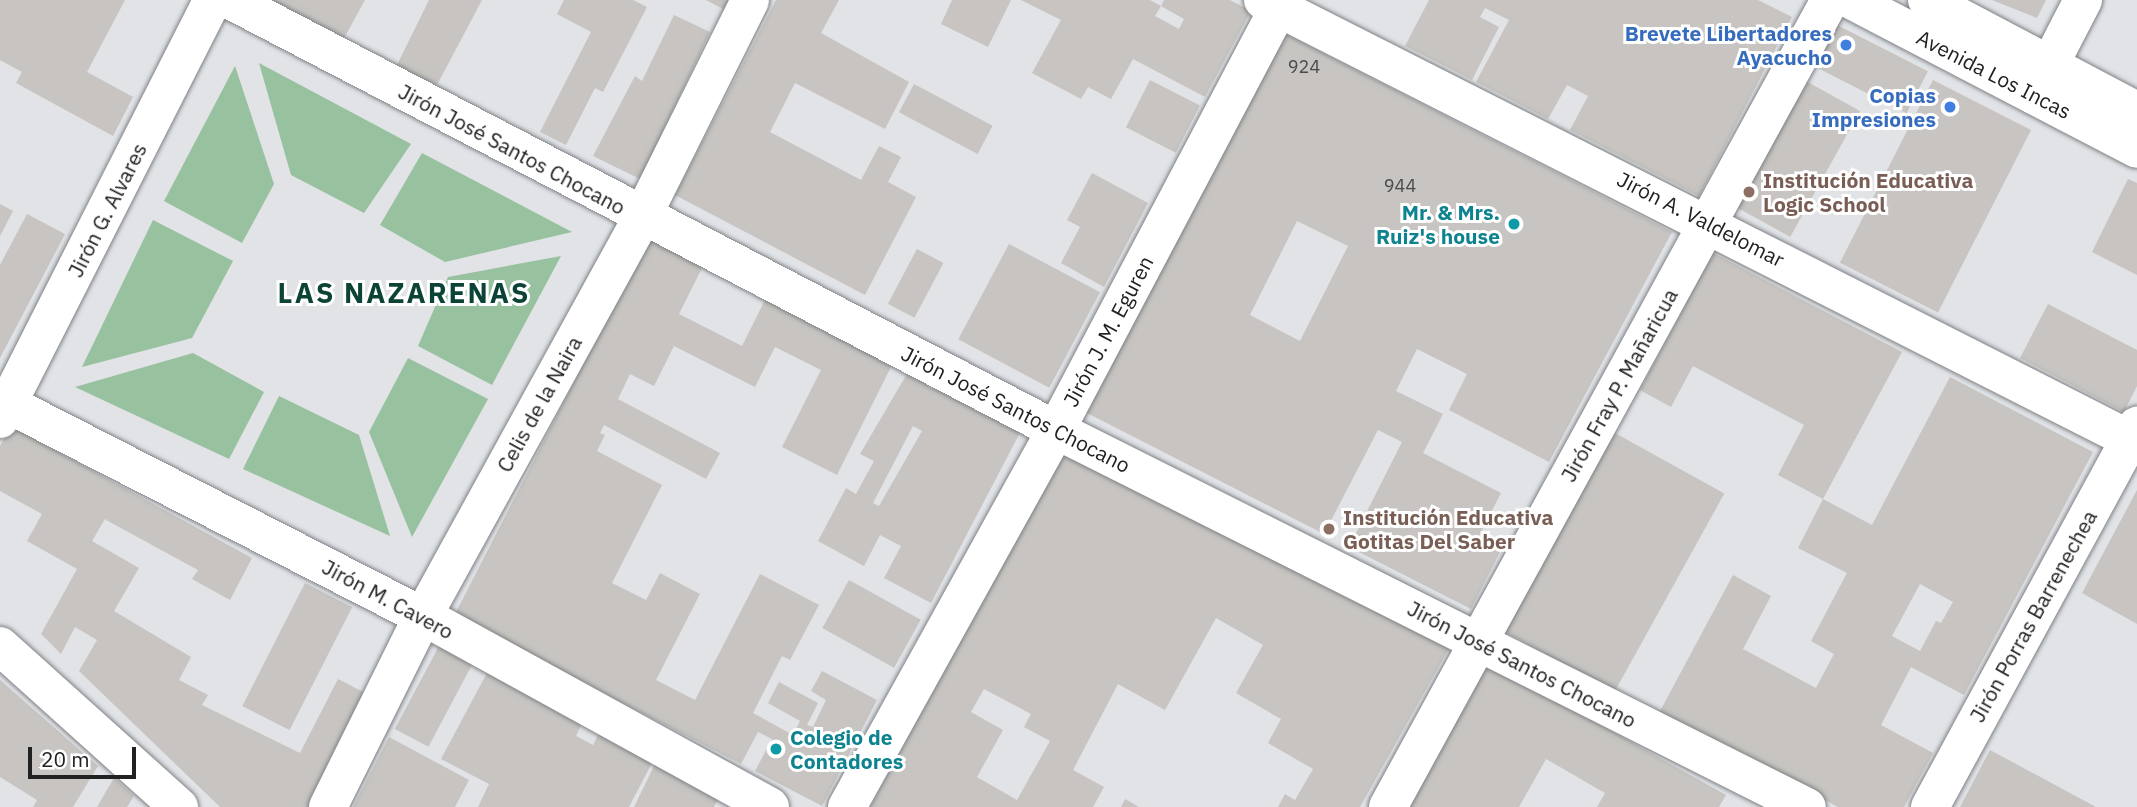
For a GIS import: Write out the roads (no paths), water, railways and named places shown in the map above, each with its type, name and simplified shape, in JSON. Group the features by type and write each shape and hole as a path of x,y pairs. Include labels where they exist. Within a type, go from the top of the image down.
{"street":[{"name":"Jirón G. Alvares","path":"3,408 213,0"},
{"name":"Jirón José Santos Chocano","path":"230,0 642,217 1056,429 1807,807"},
{"name":"Celis de la Naira","path":"328,807 423,616 642,217 750,0"},
{"name":"Jirón Fray P. Mañaricua","path":"1388,807 1830,0"},
{"name":"Avenida Los Incas","path":"1851,0 2042,79 2137,111"},
{"name":"Avenida Los Incas","path":"1927,0 2042,79 2137,149"},
{"path":"2042,79 2083,0"},
{"name":"Jirón A. Valdelomar","path":"1275,3 2134,436"},
{"name":"Jirón J. M. Eguren","path":"847,807 1056,429 1275,3"},
{"name":"Jirón M. Cavero","path":"3,408 423,616 770,807"},
{"name":"Jirón Porras Barrenechea","path":"1930,807 2134,436"},
{"path":"0,646 179,807"}],"place":[{"name":"Brevete Libertadores Ayacucho","path":"1846,45"},
{"name":"Copias Impresiones","path":"1950,107"},
{"name":"Institución Educativa Logic School","path":"1749,192"},
{"name":"Mr. & Mrs. Ruiz's house","path":"1514,224"},
{"name":"Institución Educativa Gotitas Del Saber","path":"1329,529"},
{"name":"Colegio de Contadores","path":"776,749"}],"district":[{"name":"LAS NAZARENAS","path":"404,293"}]}
